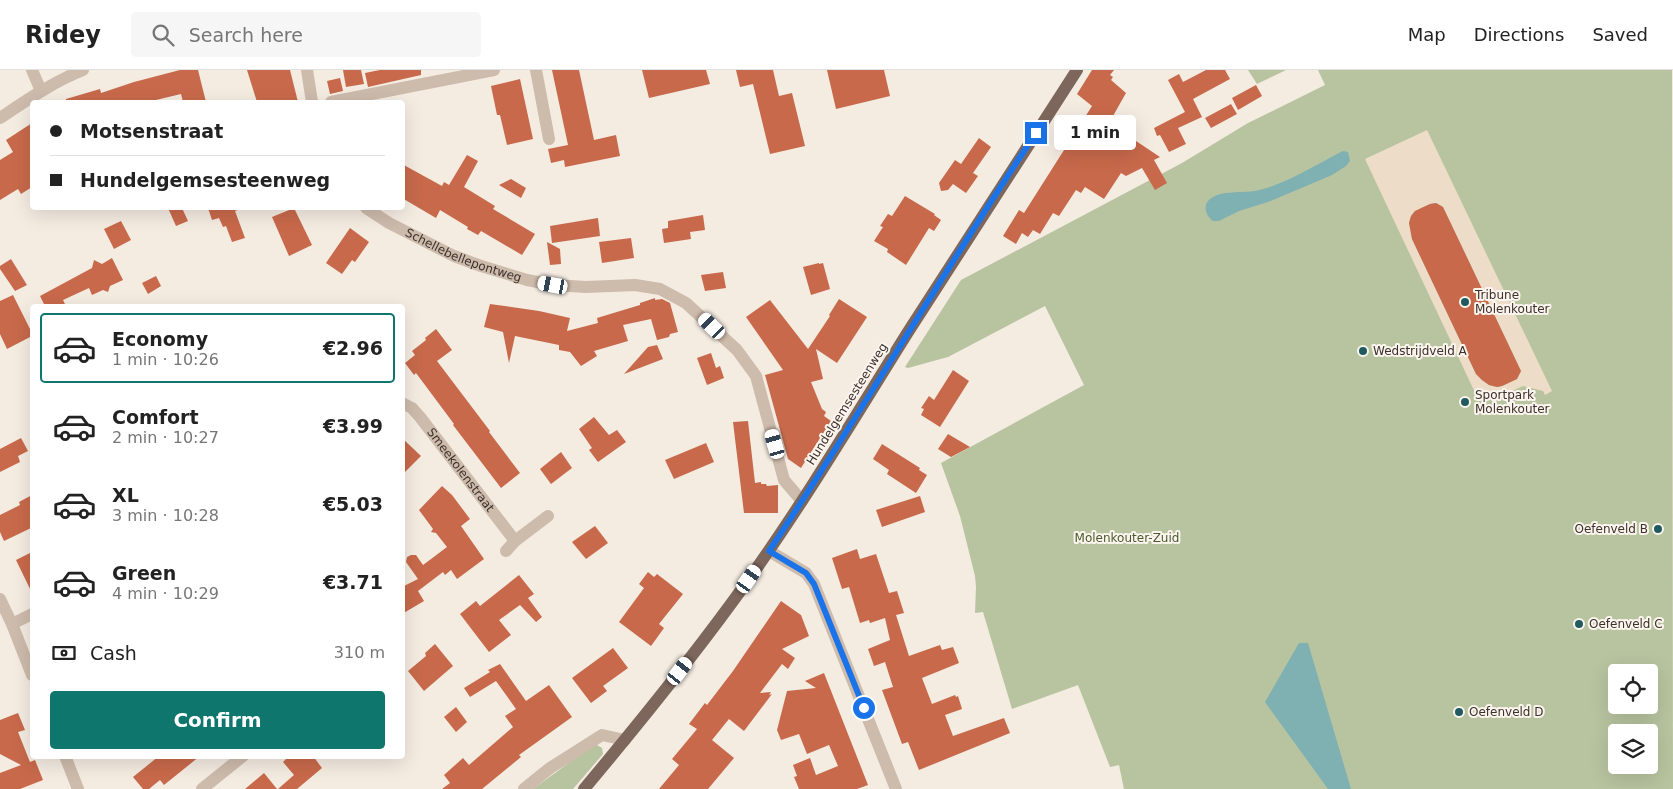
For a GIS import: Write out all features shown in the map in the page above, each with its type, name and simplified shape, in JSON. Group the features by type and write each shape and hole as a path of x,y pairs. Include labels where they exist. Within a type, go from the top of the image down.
{"main road":[{"name":"Hundelgemsesteenweg","path":"584,789 668,686 769,551 938,284 1077,70"}],"street":[{"path":"32,70 40,91"},
{"path":"0,118 40,91 83,70"},
{"path":"307,70 312,100"},
{"path":"341,100 494,70"},
{"path":"536,70 549,139"},
{"name":"Schellebellepontweg","path":"369,210 389,223 454,256 527,280 553,285 586,287 635,285 660,289 686,303 737,350 756,376 784,480 802,501"},
{"name":"Smeekolenstraat","path":"405,404 412,408 420,417 515,541"},
{"path":"506,551 515,541 548,516"},
{"path":"769,551 806,573 814,584 896,789"},
{"path":"0,599 30,669"},
{"path":"12,624 30,615"},
{"path":"524,789 550,768 602,734 625,740"},
{"path":"66,759 78,789"},
{"path":"202,789 239,759"}],"green space":[{"path":"1248,70 1286,70 1257,84"},
{"name":"Sportpark Molenkouter","path":"1318,70 1672,70 1673,789 1124,789 1119,765 1110,767 1078,685 1012,709 983,612 975,613 975,576 960,516 941,463 1084,385 1045,306 948,357 908,368 905,367 961,280 1182,163 1248,123 1325,85"},
{"path":"597,745 602,748 603,754 573,789 533,789 592,746"}],"shaded area":[{"path":"1427,130 1552,391 1545,395 1543,391 1523,386 1495,399 1492,394 1479,401 1365,159","holes":["1436,203 1443,207 1521,371 1517,379 1502,386 1489,385 1476,374 1412,239 1409,223 1415,211"]}],"water":[{"path":"1343,151 1348,152 1350,161 1332,175 1268,202 1239,211 1219,221 1213,221 1208,216 1206,204 1215,196 1226,193 1255,191 1278,184"},
{"path":"1299,643 1308,643 1351,789 1328,789 1265,702"}],"building":[{"path":"180,70 198,70 206,100 182,100 181,94 156,100 66,100 100,89 101,93"},
{"path":"247,70 290,70 298,100 256,100"},
{"path":"343,70 361,70 364,84 346,87"},
{"path":"380,70 421,70 421,75 368,87 365,73"},
{"path":"552,70 579,70 594,140 616,135 620,156 565,167 564,160 551,163 548,149 568,145"},
{"path":"642,70 706,70 710,84 649,98"},
{"path":"736,70 773,70 779,96 792,93 805,146 770,154 753,84 740,87"},
{"path":"827,70 884,70 890,96 836,109"},
{"path":"1092,70 1114,70 1110,75 1113,77 1111,80 1126,93 1109,123 1160,157 1154,160 1167,183 1155,190 1142,168 1126,176 1121,173 1104,199 1085,187 1081,193 1076,190 1059,216 1053,213 1040,234 1033,230 1028,237 1022,233 1016,244 1003,236 1019,210 1024,213 1092,106 1077,94"},
{"path":"1206,70 1225,70 1230,79 1193,99 1202,117 1178,128 1186,144 1169,152 1160,135 1157,136 1154,128 1185,112 1168,80 1179,74 1183,82"},
{"path":"340,78 343,91 330,94 327,81"},
{"path":"520,79 533,139 507,145 500,115 497,115 491,86"},
{"path":"1256,85 1262,96 1238,110 1232,98"},
{"path":"1231,104 1237,114 1211,128 1205,118"},
{"path":"30,124 30,188 21,194 18,189 0,200 0,160 13,152 6,140"},
{"path":"979,138 991,147 973,173 978,176 966,193 953,184 948,190 941,191 939,183 955,160 961,164"},
{"path":"467,155 478,161 464,187 495,206 493,209 535,234 522,255 481,231 478,235 467,229 468,227 440,210 436,218 405,200 405,166 442,186 444,182 449,185"},
{"path":"511,179 526,188 521,198 499,185"},
{"path":"905,196 935,214 941,220 934,231 929,228 906,265 887,252 888,249 874,241 883,227 880,226 888,214 892,216"},
{"name":"Tribune Molenkouter","path":"1436,203 1443,207 1521,371 1517,379 1502,386 1489,385 1476,374 1412,239 1409,223 1411,216 1415,211"},
{"path":"169,210 183,210 188,221 176,226"},
{"path":"209,210 238,210 235,211 245,238 232,242 226,226 223,227 219,218 212,220"},
{"path":"289,210 295,210 312,245 289,256 272,217"},
{"path":"703,215 705,230 690,232 691,239 664,243 662,229 668,228 668,221"},
{"path":"598,218 600,236 552,243 550,226"},
{"path":"121,221 131,240 114,249 104,229"},
{"path":"350,228 369,242 355,262 352,260 342,274 326,263"},
{"path":"631,238 634,258 602,263 599,242"},
{"path":"547,242 560,249 561,264 550,265"},
{"path":"112,258 123,280 110,286 108,292 103,290 92,295 89,288 63,300 65,304 44,304 40,296 92,268 94,260 102,264"},
{"path":"11,259 27,285 15,291 0,269 0,266"},
{"path":"823,263 830,289 811,295 803,267"},
{"path":"723,272 726,288 705,291 701,275"},
{"path":"156,276 161,286 148,294 142,283"},
{"path":"13,295 30,329 30,337 7,349 0,334 0,301"},
{"path":"655,298 655,300 662,299 670,303 678,332 657,340 651,319 623,325 628,341 594,351 597,356 581,366 570,352 559,350 559,345 515,336 509,363 503,332 484,327 490,304 539,311 570,318 567,331 598,323 597,318 640,305 640,303"},
{"path":"839,299 867,317 837,363 816,349 823,379 811,382 822,409 826,412 824,416 831,421 801,468 788,459 765,375 783,370 746,317 770,300 808,349"},
{"path":"436,329 452,350 437,361 520,473 501,488 416,373 414,375 405,363 415,355 412,351"},
{"path":"657,345 663,359 624,374 648,347"},
{"path":"711,353 716,368 720,366 724,378 707,385 697,358"},
{"path":"953,370 969,381 940,427 921,415 924,409 921,408 929,396 934,400"},
{"path":"594,417 609,435 617,430 626,442 598,462 589,450 592,448 579,429"},
{"path":"748,421 755,483 761,482 761,484 766,484 767,486 778,485 778,513 744,513 733,422"},
{"path":"948,434 970,447 951,457 938,449"},
{"path":"21,438 28,451 18,456 20,462 0,472 0,449"},
{"path":"405,441 421,456 405,472"},
{"path":"706,443 714,462 674,479 665,460"},
{"path":"882,444 920,468 919,470 927,475 916,493 887,474 889,470 873,459"},
{"path":"561,452 572,468 551,484 540,469"},
{"path":"442,486 452,495 470,519 461,526 484,559 457,579 451,570 445,575 443,572 418,591 424,601 405,612 405,586 418,579 406,562 407,557 416,555 423,565 447,547 436,533 431,532 433,529 419,510"},
{"path":"30,496 30,528 4,541 0,532 0,515 20,505 19,502"},
{"path":"920,496 925,512 882,527 876,510"},
{"path":"595,526 608,543 586,559 572,542"},
{"path":"857,549 860,559 876,554 889,593 897,591 904,613 896,615 909,656 940,645 942,650 953,647 959,663 922,678 932,704 955,695 956,697 958,696 962,709 945,715 953,736 1004,718 1010,733 919,770 908,742 902,744 882,690 893,687 885,662 874,666 868,649 890,640 885,618 870,623 869,620 860,623 849,587 842,589 832,558"},
{"path":"30,553 30,589 16,560"},
{"path":"648,572 654,577 657,574 683,594 659,624 664,628 651,646 619,622 644,588 639,584"},
{"path":"519,575 534,594 528,598 542,617 536,622 520,605 499,620 511,635 489,652 460,614 476,601 480,606"},
{"path":"781,601 801,615 809,636 782,649 795,658 788,669 782,664 760,693 771,692 769,695 772,694 744,731 729,719 712,740 734,758 708,789 659,789 679,765 672,759 697,729 689,724 705,703 707,705 733,671"},
{"path":"435,644 453,666 424,691 408,671 426,656 425,653"},
{"path":"613,648 628,668 603,686 607,691 591,703 572,678"},
{"path":"500,664 526,701 549,685 572,717 519,755 521,757 482,789 442,789 450,783 444,775 463,758 469,765 513,727 505,716 516,709 496,681 470,697 464,688 490,672 488,670"},
{"path":"824,673 868,785 857,789 799,789 794,777 797,776 793,765 810,758 816,775 838,766 829,745 807,754 799,734 781,740 777,730 787,691 816,688 805,681"},
{"path":"456,707 467,722 456,732 444,717"},
{"path":"18,713 25,730 18,732 30,762 35,760 43,780 20,789 0,789 0,773 21,765 0,754 0,720"},
{"path":"155,759 196,759 164,785 160,780 149,789 143,789 133,777"},
{"path":"286,759 315,759 322,768 297,789 278,789 294,775 283,762"},
{"path":"264,773 277,789 245,789"}],"place":[{"name":"Tribune Molenkouter","path":"1465,302"},
{"name":"Wedstrijdveld A","path":"1363,351"},
{"name":"Sportpark Molenkouter","path":"1465,402"},
{"name":"Oefenveld B","path":"1658,529"},
{"name":"Oefenveld C","path":"1579,624"},
{"name":"Oefenveld D","path":"1459,712"}],"route":[{"path":"864,708 814,584 806,573 769,551 1036,133"}],"park label":[{"name":"Molenkouter-Zuid","path":"1127,538"}]}
